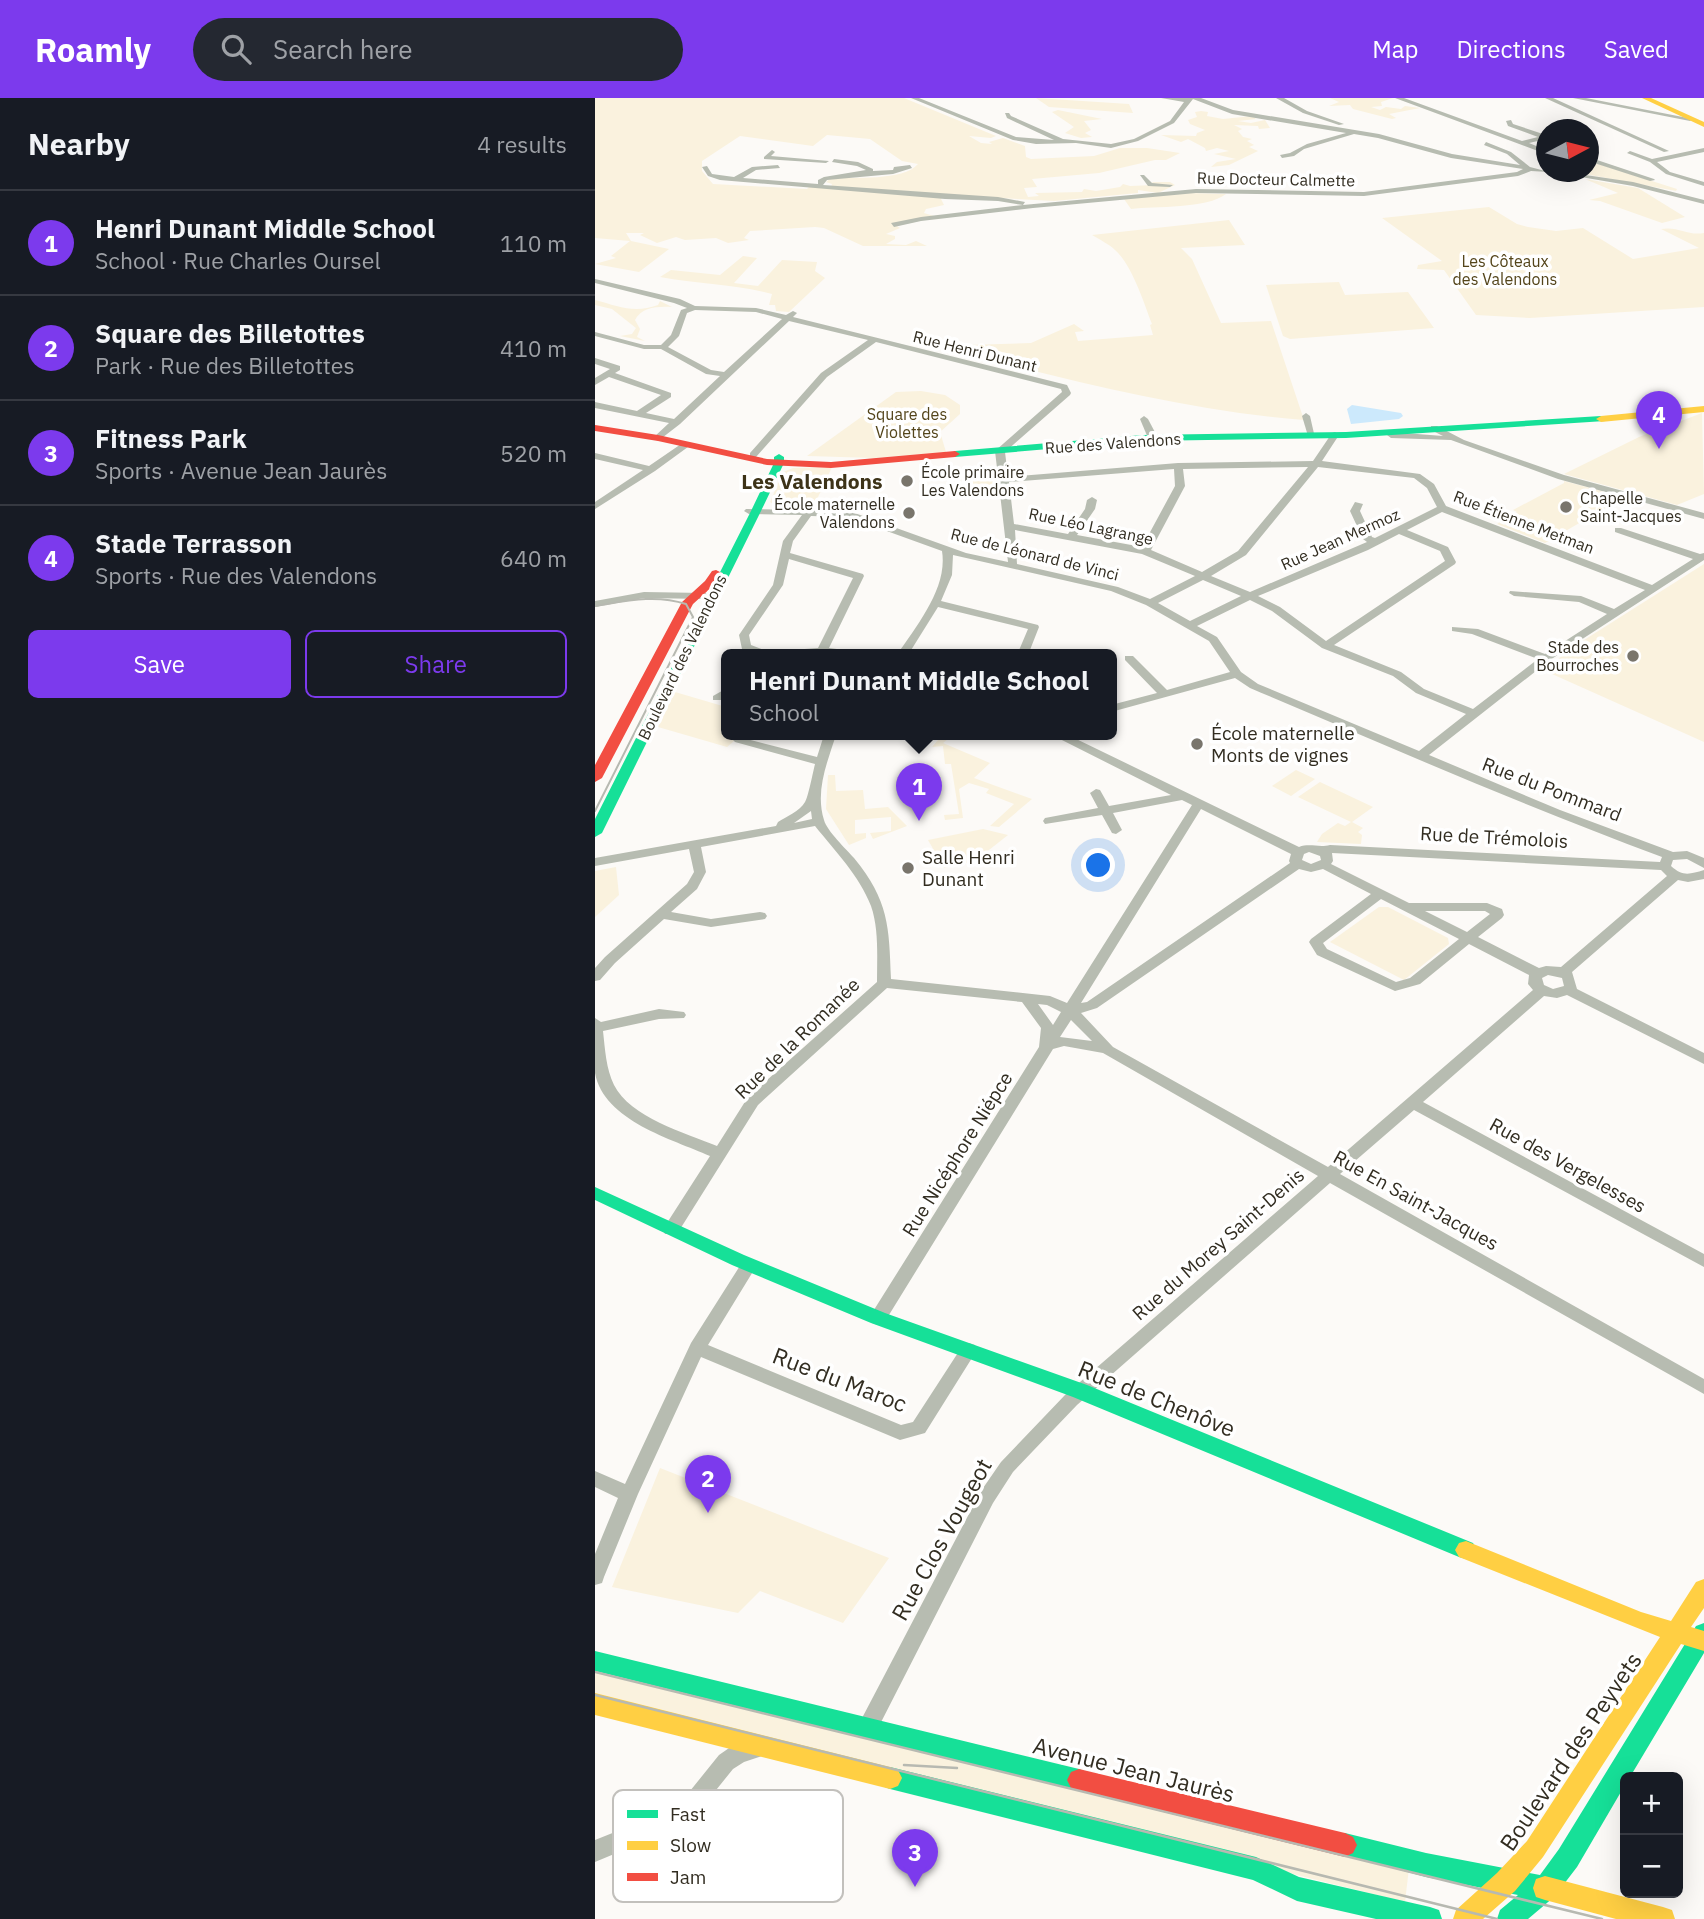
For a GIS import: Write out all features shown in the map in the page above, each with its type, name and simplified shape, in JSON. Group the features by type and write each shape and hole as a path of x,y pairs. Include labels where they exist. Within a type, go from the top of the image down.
{"main road":[{"path":"1645,98 1697,122"},
{"name":"Rue des Valendons","path":"778,461 868,462 1153,438 1358,434 1430,430 1488,422 1609,419 1704,409"},
{"path":"595,428 778,461"},
{"path":"726,452 778,461"},
{"name":"Boulevard des Valendons","path":"595,778 693,595 710,583 770,482 778,461"},
{"name":"Boulevard des Valendons","path":"595,833 778,461"},
{"path":"770,482 779,470 819,462"},
{"name":"Rue de Chenôve","path":"595,1193 749,1265 878,1318 1080,1391 1639,1621 1702,1638"},
{"name":"Boulevard des Peyvets","path":"1465,1919 1506,1882 1535,1849 1704,1589"},
{"path":"1509,1919 1545,1888 1578,1842 1702,1638"},
{"name":"Avenue Jean Jaurès","path":"595,1661 1426,1865 1545,1888 1663,1919"},
{"path":"595,1704 1256,1869 1305,1892 1321,1893 1430,1919"}],"street":[{"path":"914,98 1016,139 1107,146 1130,142 1172,122 1192,99"},
{"path":"1164,98 1192,99 1231,112 1352,133 1379,135"},
{"path":"1279,98 1305,112 1451,156 1536,170"},
{"path":"1398,98 1536,148"},
{"path":"1548,98 1666,151"},
{"path":"1576,98 1697,122"},
{"path":"1007,114 1061,141"},
{"path":"1509,121 1510,125 1545,137 1522,143"},
{"path":"1282,156 1292,155 1300,146 1326,143 1352,133"},
{"path":"1486,144 1509,153 1529,169"},
{"path":"1652,161 1704,150"},
{"path":"772,152 766,158 869,167 871,170 866,174"},
{"path":"1630,153 1652,161 1668,173 1704,182"},
{"path":"1599,163 1663,184 1704,194"},
{"path":"751,164 759,167"},
{"path":"826,164 866,174 893,172 910,167 896,168"},
{"path":"822,185 826,164"},
{"path":"705,167 715,177 945,197 998,199 1033,206"},
{"path":"736,179 746,171 759,167 778,167"},
{"name":"Rue Docteur Calmette","path":"894,225 921,219 1022,207 1202,190 1364,194 1518,174 1529,169"},
{"path":"1142,176 1150,185 1185,185 1202,190"},
{"path":"1599,178 1704,202"},
{"name":"Rue Henri Dunant","path":"595,281 677,301 694,308 749,309 790,316 874,340 1064,387 1067,393 1000,451"},
{"path":"663,347 675,336 684,312 694,308"},
{"path":"658,438 790,316"},
{"path":"595,334 644,347 663,347 709,372 726,375"},
{"path":"753,455 824,375 874,340"},
{"path":"595,361 617,368 595,383"},
{"path":"610,374 668,395 638,414"},
{"path":"595,405 677,422"},
{"path":"1306,416 1312,436"},
{"path":"1144,419 1153,438"},
{"path":"1430,430 1573,481 1704,516"},
{"path":"1150,603 1242,553 1315,464 1335,435"},
{"path":"595,506 687,444"},
{"path":"1000,451 1014,562 1010,565"},
{"path":"595,456 652,469"},
{"path":"1004,480 1178,466 1315,464"},
{"name":"Rue Étienne Metman","path":"1315,464 1422,476 1442,508 1652,589"},
{"path":"1145,551 1180,486 1178,466"},
{"path":"1072,536 1093,500"},
{"path":"1358,504 1355,511 1368,539 1375,542"},
{"name":"Rue Jean Mermoz","path":"1190,625 1249,596 1375,542 1442,508"},
{"name":"Rue de Léonard de Vinci","path":"752,511 849,514 974,558 1101,585 1150,603 1190,625"},
{"path":"751,649 746,647 744,635 778,585 788,541 809,512"},
{"name":"Rue Léo Lagrange","path":"1010,526 1145,551 1249,596 1276,610 1326,646 1397,674 1420,691 1475,714"},
{"path":"1326,646 1451,562 1444,550 1399,530"},
{"path":"1618,530 1702,557"},
{"path":"947,550 948,572"},
{"path":"785,555 859,576 822,649"},
{"path":"1190,625 1219,644 1237,674 1254,686 1419,757 1546,658 1702,557"},
{"path":"906,649 934,603 948,572 958,563 974,558"},
{"path":"1514,593 1581,599 1614,612"},
{"path":"595,604 644,595 712,597"},
{"path":"934,603 1034,627 1025,649"},
{"path":"1456,629 1474,631 1546,658"},
{"path":"1129,658 1165,694"},
{"path":"1117,707 1237,674"},
{"path":"739,740 821,762"},
{"path":"764,833 800,815 809,807 815,795 828,740"},
{"path":"1068,740 1199,803 1298,858 1311,868 1323,858"},
{"name":"Rue du Pommard","path":"1419,757 1627,839 1670,866"},
{"path":"1095,793 1116,830"},
{"path":"815,795 818,822 865,880 879,908 883,936 884,983"},
{"path":"1049,821 1185,796"},
{"name":"Rue Nicéphore Niépce","path":"878,1318 1199,803"},
{"path":"595,862 818,822"},
{"path":"1618,862 1627,839"},
{"path":"595,977 610,960 692,886 700,872 695,846"},
{"path":"1071,1011 1093,1005 1309,848 1379,894 1537,974"},
{"name":"Rue de Trémolois","path":"1323,858 1345,849 1670,866"},
{"path":"1563,973 1670,866 1684,855 1702,858"},
{"path":"1670,866 1689,879 1704,874"},
{"path":"1379,894 1316,942 1322,952 1395,988 1415,981 1494,919 1497,912 1487,907 1408,907"},
{"path":"661,914 708,925 760,916"},
{"path":"1546,970 1563,973 1571,979 1571,987 1559,994 1542,990 1534,980 1537,974 1546,970"},
{"name":"Rue En Saint-Jacques","path":"884,983 1050,1001 1071,1011 1108,1050 1704,1387"},
{"name":"Rue de la Romanée","path":"671,1230 753,1101 884,983"},
{"path":"1084,988 1117,987"},
{"name":"Rue du Morey Saint-Denis","path":"1080,1391 1542,990"},
{"path":"1569,990 1704,1059"},
{"path":"1027,1000 1048,1028 1046,1046"},
{"path":"679,1015 659,1014 595,1026 607,1087 619,1104 633,1114 719,1153"},
{"name":"Rue En Saint-Jacques","path":"1046,1046 1064,1041 1108,1050"},
{"name":"Rue des Vergelesses","path":"1414,1103 1704,1261"},
{"path":"595,1577 629,1494 697,1348 749,1265"},
{"name":"Rue du Maroc","path":"697,1348 901,1433 919,1428 969,1350"},
{"name":"Rue Clos Vougeot","path":"868,1727 986,1497 1007,1467 1080,1391"},
{"path":"595,1479 629,1494"},
{"path":"703,1790 721,1766 733,1757 746,1751 779,1748"},
{"path":"595,1851 613,1844"}],"green space":[{"path":"595,98 904,98 996,136 969,136 981,143 992,144 989,142 1003,138 1025,146 1026,157 1031,159 1094,156 1120,148 1147,148 1180,153 1166,160 1099,173 1032,179 1037,187 1024,188 1028,197 1039,196 1035,193 1082,192 1084,189 1096,191 1120,187 1123,184 1154,185 1152,182 1170,182 1175,185 1158,193 1138,190 1138,193 1054,201 945,195 941,199 944,205 926,209 924,213 937,217 897,226 900,228 886,234 895,236 895,239 886,244 906,245 916,241 927,246 863,246 824,228 815,227 750,231 744,238 749,240 728,243 716,238 685,240 676,237 657,243 640,235 644,233 626,233 631,241 669,249 639,272 595,264 616,258 611,256 630,241 595,238","holes":["827,135 870,139 902,161 918,164 901,174 830,179 826,182 832,184 831,187 811,185 807,189 713,184 702,171 702,161 740,136 813,146"]},
{"path":"1036,98 1129,104 1133,113 1049,107"},
{"path":"1330,98 1393,98 1381,102 1382,106 1371,107 1380,110 1386,107 1401,109 1405,106 1420,108 1389,114 1396,118 1392,119 1353,109 1350,105 1329,106 1339,102"},
{"path":"1058,110 1102,119 1084,121 1091,130 1085,133 1092,137 1081,138 1065,133 1074,127 1052,112"},
{"path":"1195,112 1208,112 1207,116 1223,119 1252,116 1256,119 1238,121 1251,123 1265,120 1270,128 1234,125 1242,129 1238,131 1243,137 1252,139 1247,141 1254,145 1249,147 1258,151 1229,165 1211,167 1217,162 1236,159 1214,154 1229,151 1217,148 1206,151 1188,139 1181,142 1161,135 1196,136 1205,130 1190,124 1188,120 1197,117"},
{"path":"1599,164 1677,189 1676,191 1599,177"},
{"path":"1592,182 1638,188 1685,217 1662,223 1600,201 1589,200 1618,193"},
{"path":"1189,193 1226,194 1194,205 1131,209 1124,199"},
{"name":"Les Côteaux des Valendons","path":"1489,207 1517,224 1528,227 1556,231 1583,228 1633,259 1699,248 1661,229 1704,233 1704,307 1530,318 1476,315 1444,270 1417,269 1418,265 1442,261 1382,218"},
{"path":"1229,220 1245,245 1181,248 1192,259 1221,323 1271,321 1304,420 1164,400 934,346 1031,343 1074,324 1084,331 1075,332 1078,341 1153,335 1152,324 1127,265 1113,248 1092,235"},
{"path":"743,256 757,258 734,283 758,286 782,260 817,262 815,271 825,278 789,312 776,311 775,305 769,305 772,294 660,277 671,270 720,275"},
{"path":"1339,282 1345,295 1408,292 1434,328 1290,339 1283,336 1266,285"},
{"path":"595,300 634,309 649,308 658,305 660,301 672,307 651,308 641,312 635,320 640,329 637,337 645,341 620,336 632,334 636,328 612,309 595,305"},
{"name":"Square des Violettes","path":"921,391 945,395 960,405 960,414 940,432 946,452 874,458 807,456 896,392"},
{"path":"1702,413 1704,494 1677,505 1564,474 1639,437"},
{"path":"832,467 813,508 775,505 770,502 783,472 793,468"},
{"path":"996,469 998,488 967,489 966,470"},
{"path":"1564,481 1624,497 1545,543 1497,524 1517,512 1513,510"},
{"name":"Stade des Bourroches","path":"1704,564 1704,742 1543,670 1581,642"},
{"path":"675,692 721,706 721,740 735,740 727,747 658,727"},
{"path":"938,740 947,740 943,743 990,763 974,778 1032,799 999,827 990,826 1014,804 986,793 989,789 969,783 959,789 963,818 945,820 944,815 959,814 951,764 945,764 943,746 932,747"},
{"path":"1296,770 1315,779 1291,796 1272,786"},
{"path":"828,775 835,775 836,791 863,790 865,809 888,807 907,826 873,839 870,833 891,831 891,817 855,820 855,834 866,833 866,838 849,845 826,809"},
{"path":"1320,782 1373,807 1352,822 1363,828 1358,832 1362,835 1361,844 1317,842 1322,834 1338,823 1345,826 1351,822 1298,797"},
{"path":"983,829 1008,835 975,861 944,868 928,840"},
{"path":"616,867 619,895 595,917 595,871"},
{"path":"1379,907 1388,907 1448,938 1449,944 1404,980 1330,942"},
{"path":"660,1468 889,1558 843,1623 760,1591 738,1613 612,1587"},
{"path":"595,1668 1409,1868 1405,1902 595,1699"}],"water":[{"path":"1352,405 1401,413 1403,416 1399,419 1351,424 1347,409"}],"tram line":[{"path":"595,606 641,599 663,599 686,604 693,617 595,811"},
{"path":"595,1672 1602,1919"},
{"path":"595,1695 1497,1919"},
{"path":"904,1765 957,1768"}],"traffic: fast":[{"path":"955,454 1143,438 1346,435 1601,419"},
{"path":"595,833 756,511 779,463 779,457"},
{"path":"595,1193 738,1260 878,1318 1080,1391 1466,1550"},
{"path":"1509,1919 1545,1888 1568,1858 1704,1633"},
{"path":"595,1661 1079,1780"},
{"path":"890,1778 1256,1869 1297,1889 1430,1919"},
{"path":"1345,1845 1426,1865 1545,1888"}],"traffic: slow":[{"path":"1645,98 1704,125"},
{"path":"1601,419 1704,409"},
{"path":"1466,1550 1639,1621 1704,1641"},
{"path":"1465,1919 1506,1882 1535,1849 1704,1589"},
{"path":"595,1704 890,1778"},
{"path":"1545,1888 1663,1919"}],"traffic: jam":[{"path":"595,428 658,438 767,462 831,465 955,454"},
{"path":"595,778 688,602 710,583 716,573"},
{"path":"1079,1780 1345,1845"}],"place":[{"name":"Stade Terrasson","path":"1659,449"},
{"name":"École primaire Les Valendons","path":"907,481"},
{"name":"Chapelle Saint-Jacques","path":"1566,507"},
{"name":"École maternelle Valendons","path":"909,513"},
{"name":"Stade des Bourroches","path":"1633,656"},
{"name":"École maternelle Monts de vignes","path":"1197,744"},
{"name":"Henri Dunant Middle School","path":"919,821"},
{"name":"Salle Henri Dunant","path":"908,868"},
{"name":"Square des Billetottes","path":"708,1513"},
{"name":"Fitness Park","path":"915,1887"}],"district":[{"name":"Les Valendons","path":"812,481"}]}
